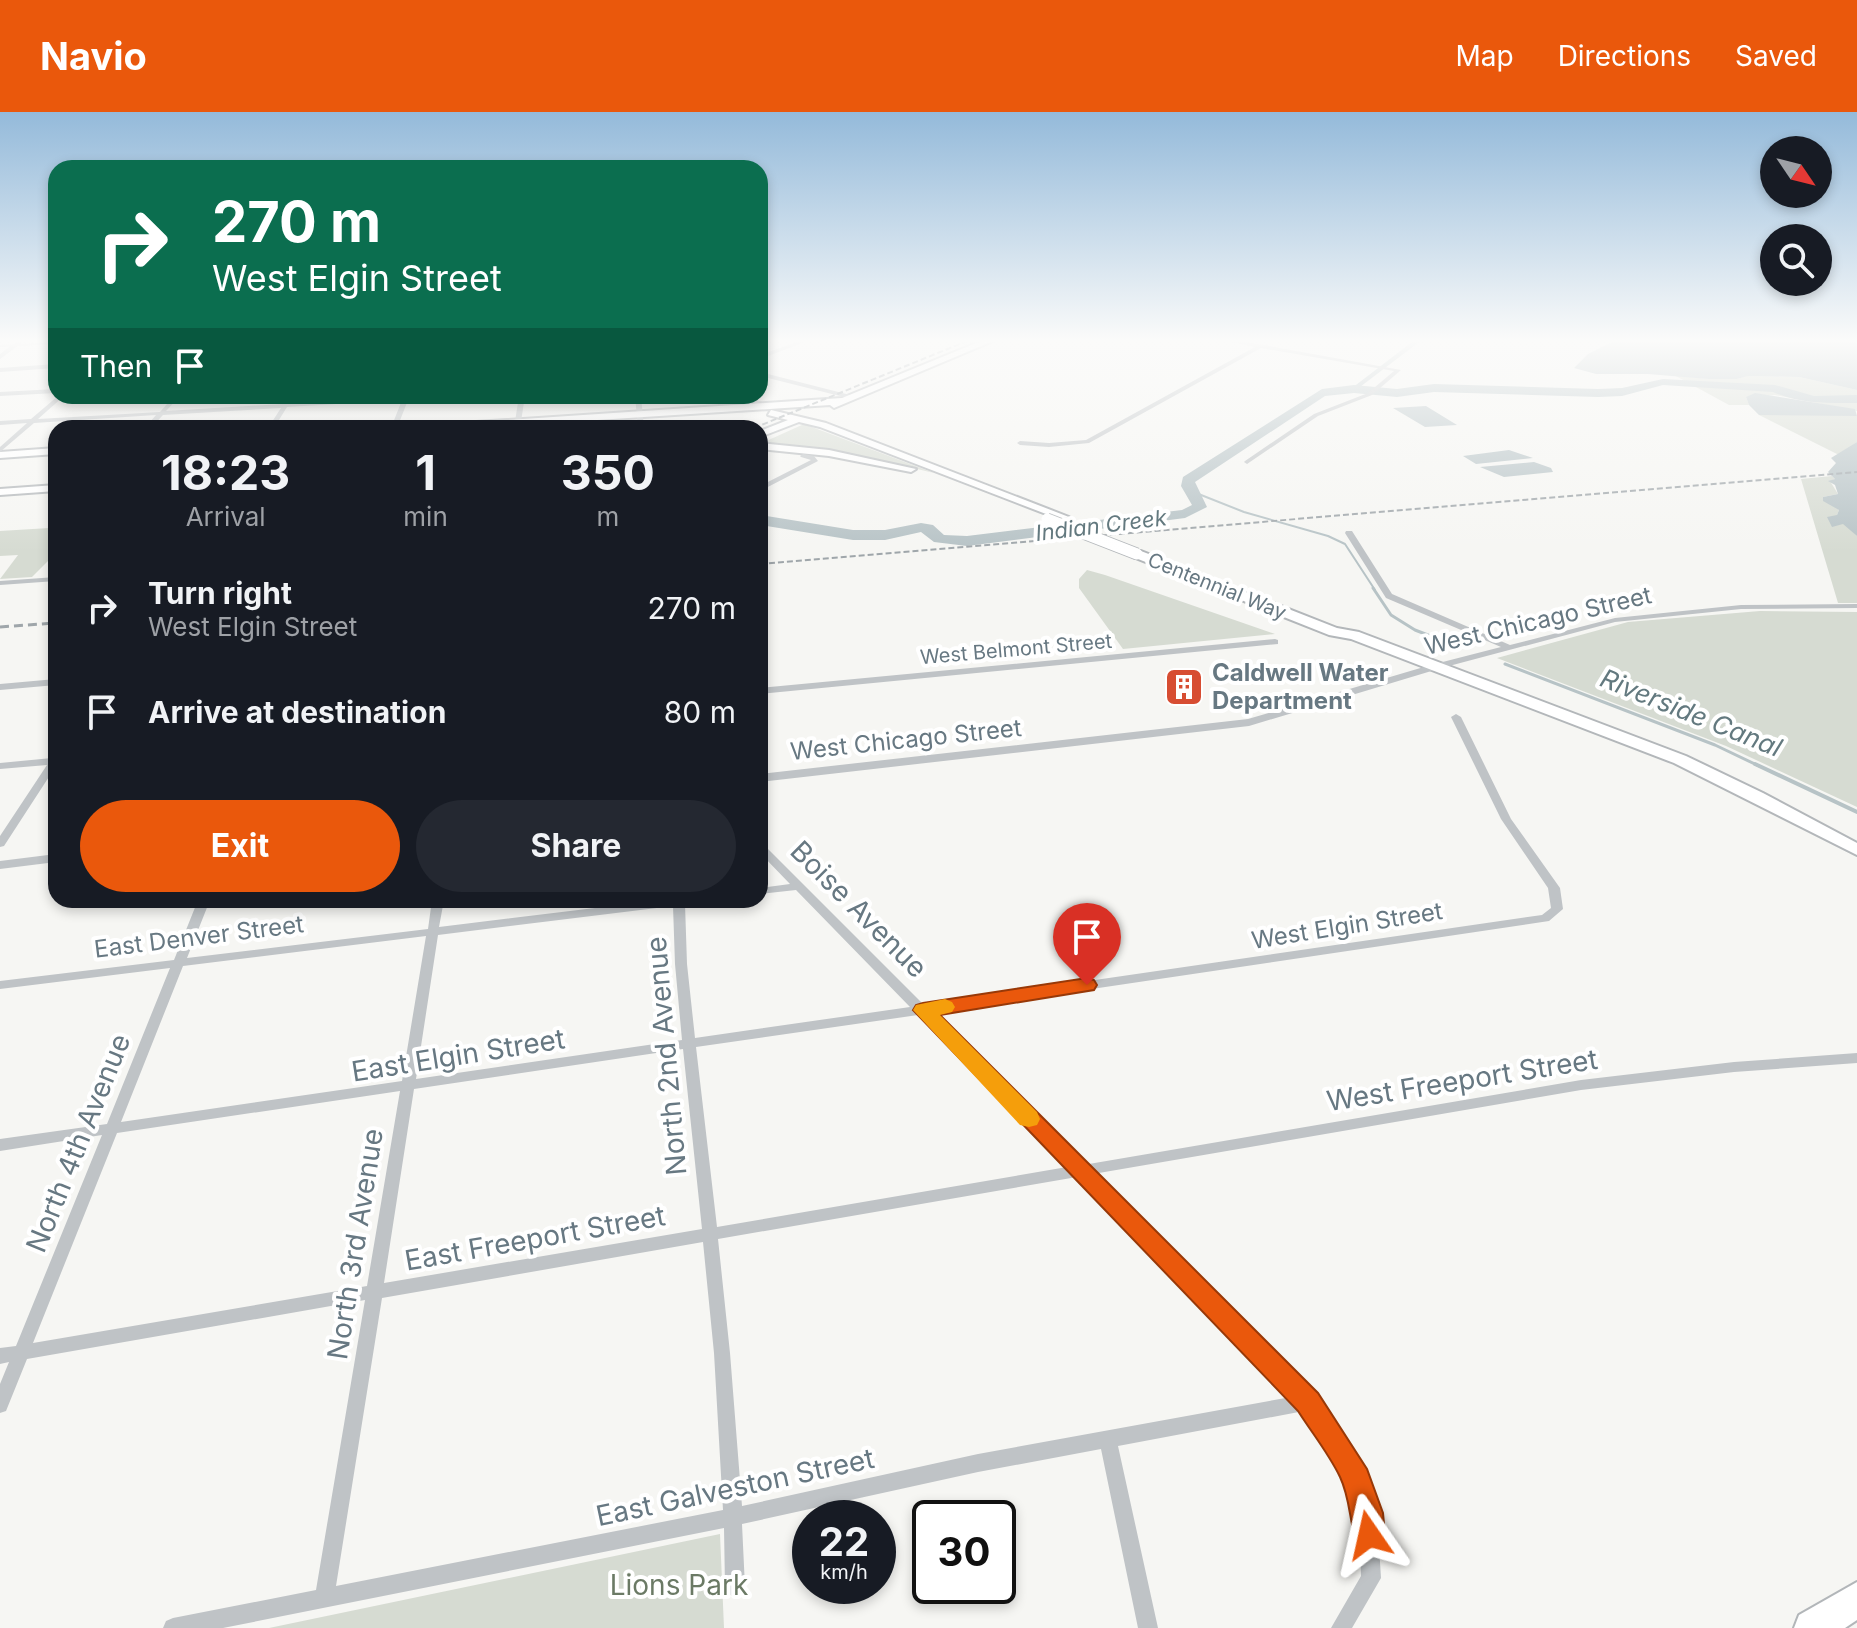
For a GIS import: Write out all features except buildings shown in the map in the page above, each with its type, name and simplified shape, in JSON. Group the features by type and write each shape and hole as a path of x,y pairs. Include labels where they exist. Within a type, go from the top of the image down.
{"highway":[{"path":"1812,1628 1857,1600"}],"main road":[{"path":"578,420 712,410 801,418"},
{"path":"768,431 821,410"},
{"path":"834,410 826,417 826,422 910,455 918,461"},
{"name":"Centennial Way","path":"801,418 1345,627 1354,635"},
{"name":"Centennial Way","path":"768,447 890,463 943,479 1334,632 1354,635 1573,721 1593,724 1731,783 1857,850"},
{"path":"0,453 48,451"},
{"path":"0,492 48,489"},
{"name":"Centennial Way","path":"1573,721 1584,731 1729,795 1857,864"}],"street":[{"path":"0,453 46,410"},
{"path":"155,420 164,410"},
{"path":"49,420 219,410"},
{"path":"639,410 640,420"},
{"path":"1020,443 1049,445 1087,442 1145,410"},
{"path":"1247,462 1316,415 1329,410"},
{"path":"0,423 48,420"},
{"path":"768,485 815,461 812,457 803,456"},
{"path":"1349,533 1389,596 1508,647"},
{"path":"0,593 5,583 48,580"},
{"name":"West Chicago Street","path":"768,777 1249,722 1434,667 1615,620 1741,607 1857,606"},
{"name":"West Belmont Street","path":"768,690 1275,642"},
{"path":"0,687 48,683"},
{"name":"West Elgin Street","path":"923,1010 1545,918 1557,909 1554,888 1506,819 1456,717"},
{"path":"0,766 48,761"},
{"path":"0,844 48,772"},
{"name":"Boise Avenue","path":"768,855 1308,1402 1352,1469 1368,1513 1371,1578 1341,1628"},
{"path":"0,865 48,859"},
{"path":"768,890 798,886"},
{"name":"North 4th Avenue","path":"0,1405 201,908"},
{"name":"North 3rd Avenue","path":"325,1597 437,908"},
{"name":"East Denver Street","path":"0,985 625,908"},
{"name":"North 2nd Avenue","path":"684,908 689,1044 711,1234 734,1517 735,1587"},
{"name":"East Elgin Street","path":"0,1145 923,1010"},
{"name":"West Freeport Street","path":"1078,1170 1581,1085 1734,1067 1857,1058"},
{"name":"East Freeport Street","path":"0,1356 1078,1170"},
{"name":"East Galveston Street","path":"173,1628 734,1517 978,1463 1308,1402"},
{"path":"1108,1438 1148,1628"}],"green space":[{"path":"1801,413 1857,416 1857,442 1839,455 1759,415"},
{"path":"804,424 934,473 858,455 768,445 768,440"},
{"path":"1832,476 1835,479 1830,481 1838,494 1823,497 1839,510 1837,515 1857,536 1857,603 1838,603 1801,479"},
{"path":"48,528 48,561 32,577 0,579 18,555 0,556 0,531"},
{"path":"1087,570 1275,634 1123,649 1079,588 1079,579"},
{"path":"1760,611 1857,612 1857,807 1726,746 1497,658 1628,622"},
{"name":"Lions Park","path":"720,1534 724,1628 269,1628"}],"shaded area":[{"path":"1396,410 1432,410 1457,425 1425,427"},
{"path":"1754,410 1855,410 1857,416 1759,415"},
{"path":"1857,442 1857,536 1843,524 1832,527 1827,517 1837,515 1839,510 1823,501 1823,497 1838,494 1835,485 1828,481 1835,479 1828,472 1836,463 1831,458"},
{"path":"1509,450 1533,458 1476,464 1463,456"},
{"path":"1534,462 1551,468 1553,472 1504,477 1480,467"}],"waterway":[{"name":"Indian Creek","path":"768,522 853,535 894,534 921,527 940,539 967,541 1185,514 1200,507 1188,486 1188,480 1296,410"},
{"name":"Riverside Canal","path":"1191,491 1244,512 1328,536 1345,544 1375,590"},
{"name":"Riverside Canal","path":"1373,588 1391,615 1415,630 1459,647"},
{"name":"Riverside Canal","path":"1505,664 1715,745 1759,766"},
{"name":"Riverside Canal","path":"1755,764 1857,812"}],"railway":[{"path":"768,422 799,410"},
{"path":"768,563 1857,472"},
{"path":"0,627 48,624"}],"slow traffic":[{"path":"945,1007 923,1010 1029,1119"}],"place":[{"name":"Caldwell Water Department","path":"1184,687"}],"route":[{"path":"1087,985 923,1010 1308,1402 1352,1469 1368,1513 1369,1535"}]}
